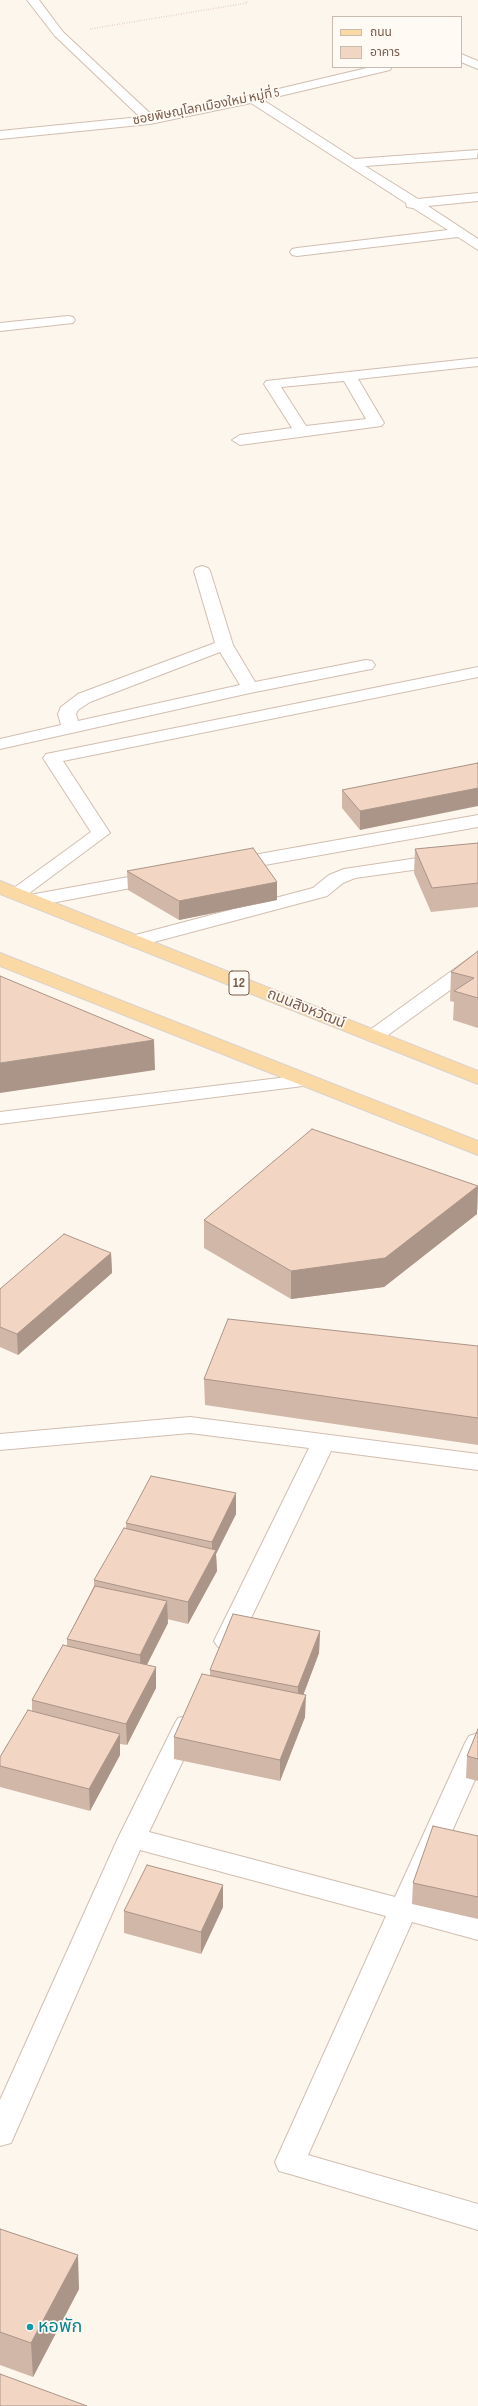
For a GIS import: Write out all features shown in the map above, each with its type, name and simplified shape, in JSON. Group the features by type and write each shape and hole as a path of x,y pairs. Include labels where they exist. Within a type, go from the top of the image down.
{"main road":[{"name":"ถนนสิงหวัฒน์","path":"8,890 475,1075"},
{"path":"0,959 478,1149"}],"street":[{"path":"33,0 59,34 150,120"},
{"path":"462,58 478,65"},
{"name":"ซอยพิษณุโลกเมืองใหม่ หมู่ที่ 5","path":"0,135 150,120 253,99 382,68"},
{"path":"253,99 412,204 468,236 478,246"},
{"path":"350,163 477,154"},
{"path":"412,204 478,197"},
{"path":"297,252 468,236"},
{"path":"0,327 68,320"},
{"path":"302,431 271,384 478,362"},
{"path":"240,440 376,422 349,376"},
{"path":"202,571 224,645 250,688"},
{"path":"71,728 67,714 70,707 84,698 224,645"},
{"path":"0,744 250,688 366,665"},
{"path":"8,890 101,833 52,758 478,672"},
{"path":"214,868 478,821"},
{"path":"136,941 320,892 336,879 350,873 478,855"},
{"path":"35,900 175,875"},
{"path":"374,1036 478,960"},
{"path":"0,1118 304,1081"},
{"path":"0,1442 190,1425 478,1462"},
{"path":"216,1665 323,1443"},
{"path":"0,2134 132,1838 198,1701"},
{"path":"478,1742 290,2162 478,2217"},
{"path":"132,1838 478,1929"}],"path":[{"path":"59,34 247,2 246,0"}],"building":[{"path":"478,763 478,788 360,811 342,790"},
{"path":"478,843 478,883 432,888 415,849"},
{"path":"253,848 277,882 179,901 127,871"},
{"path":"478,951 478,998 454,991 474,978 451,972"},
{"path":"0,976 154,1040 0,1063"},
{"path":"312,1129 478,1186 385,1258 291,1271 204,1220"},
{"path":"64,1234 111,1253 17,1334 0,1327 0,1289"},
{"path":"228,1319 478,1346 478,1418 204,1379"},
{"path":"151,1476 236,1493 212,1542 126,1523"},
{"path":"124,1528 216,1550 188,1602 94,1580"},
{"path":"95,1586 167,1601 140,1655 67,1639"},
{"path":"233,1614 320,1631 298,1687 210,1670"},
{"path":"63,1645 156,1667 126,1724 32,1700"},
{"path":"202,1674 306,1695 280,1760 174,1737"},
{"path":"28,1710 120,1734 89,1789 0,1766 0,1757"},
{"path":"478,1729 478,1759 467,1756"},
{"path":"433,1826 478,1836 478,1897 413,1883"},
{"path":"147,1865 223,1885 201,1932 124,1911"},
{"path":"0,2229 78,2255 31,2343 0,2332"},
{"path":"0,2374 87,2406 0,2406"}],"place":[{"name":"หอพัก","path":"30,2327"}]}
